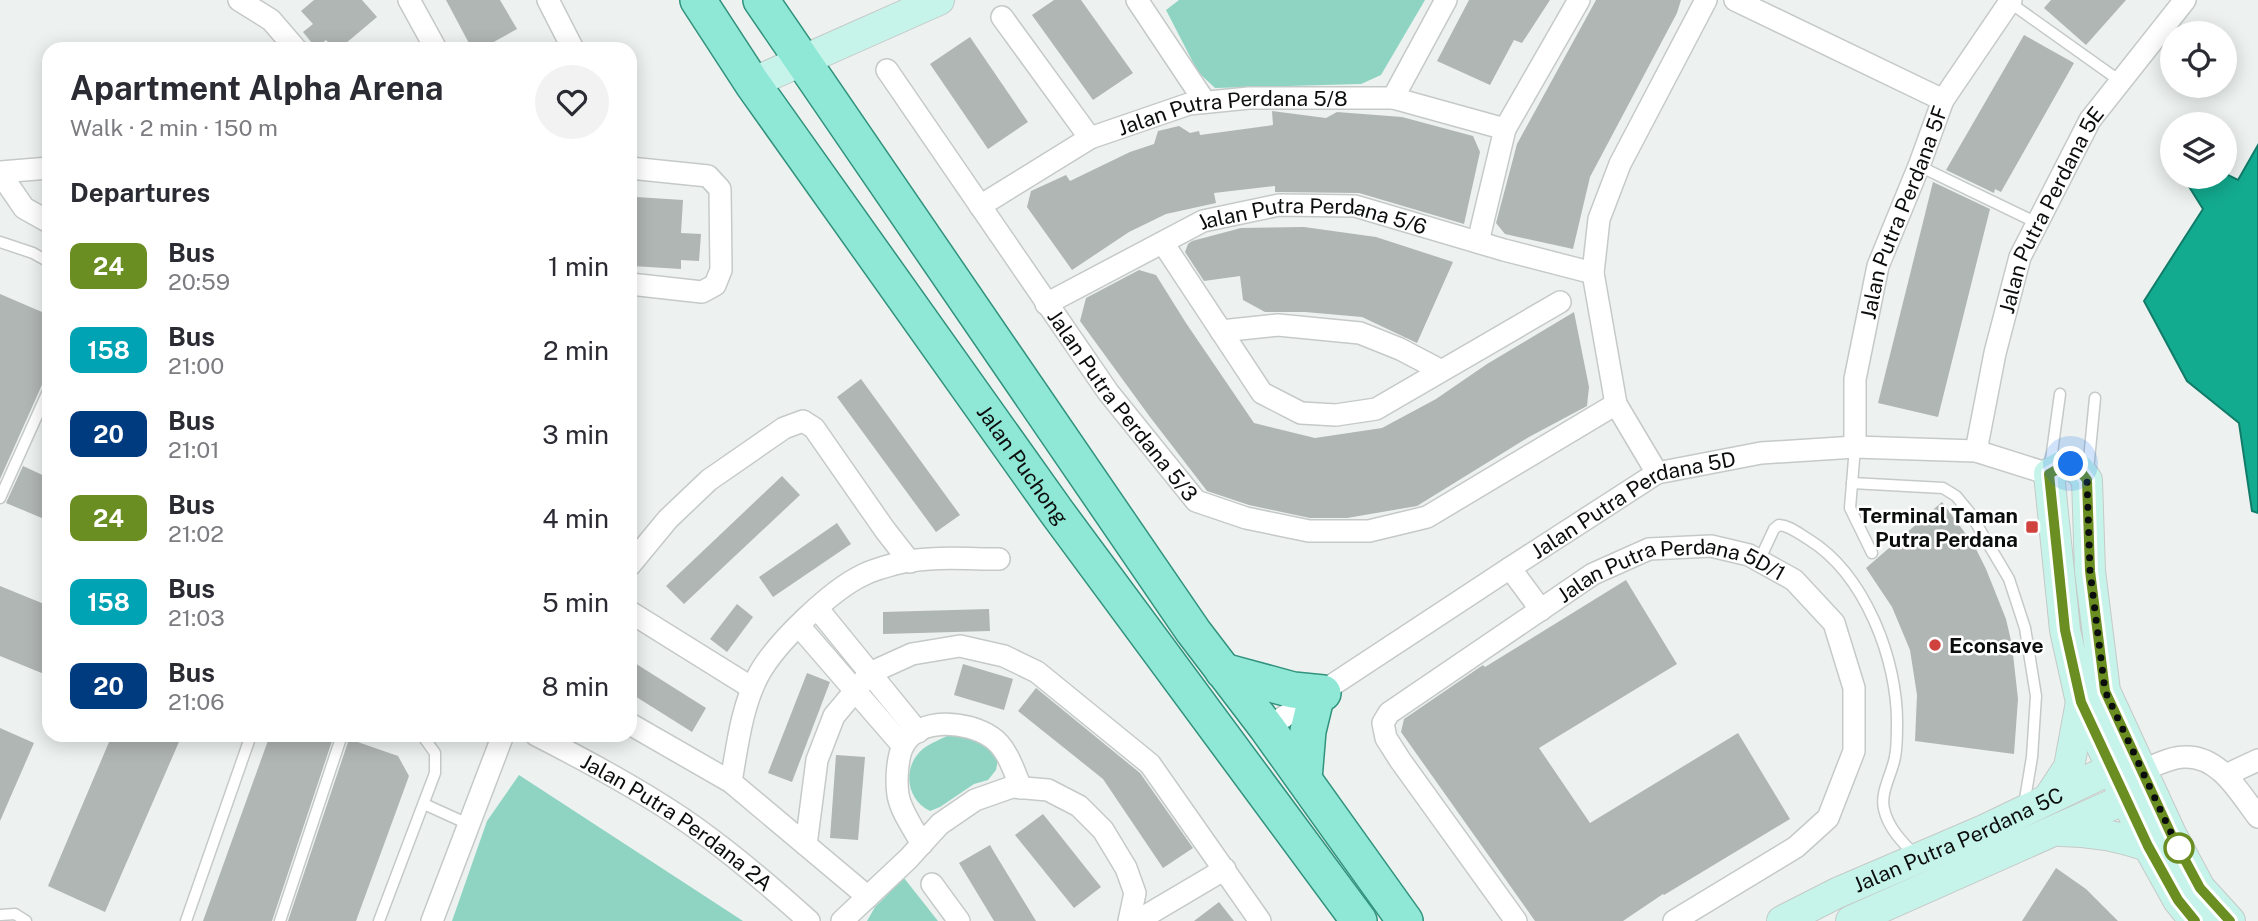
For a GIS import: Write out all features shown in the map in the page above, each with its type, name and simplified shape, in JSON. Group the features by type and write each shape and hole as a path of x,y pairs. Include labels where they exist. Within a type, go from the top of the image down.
{"main road":[{"name":"Jalan Puchong","path":"698,0 752,83 1055,511 1359,921"},
{"path":"761,0 1102,499 1405,921"},
{"path":"1169,663 1185,673 1225,721 1241,728 1268,729"},
{"path":"1223,671 1319,695 1308,731 1304,779"},
{"path":"1268,729 1257,751 1258,762 1298,823 1301,844"}],"street":[{"path":"239,0 271,20 290,42"},
{"path":"409,0 432,42"},
{"path":"548,0 569,42"},
{"path":"752,83 939,0"},
{"path":"1137,0 1205,102"},
{"path":"1393,98 1446,0"},
{"path":"1478,242 1505,129 1579,0"},
{"path":"1657,474 1616,404 1592,273 1599,219 1620,164 1706,0"},
{"path":"1735,0 1943,100"},
{"name":"Jalan Putra Perdana 5E","path":"1976,451 1995,353 2020,257 2090,120 2185,0"},
{"name":"Jalan Putra Perdana 5F","path":"1855,447 1855,379 1878,266 1943,100 2010,1"},
{"path":"1002,17 1090,138"},
{"name":"Jalan Putra Perdana 5/3","path":"887,70 1108,392 1196,501 1246,518 1309,531 1369,531 1427,517 1616,404"},
{"name":"Jalan Putra Perdana 5/8","path":"980,206 1090,138 1189,103 1249,98 1393,98 1505,129"},
{"path":"42,169 0,173 24,208 42,218"},
{"path":"637,169 708,176 720,189 721,270 715,285 702,292 637,285"},
{"name":"Jalan Putra Perdana 5/6","path":"1046,304 1203,221 1279,205 1355,206 1592,273"},
{"path":"1163,243 1262,393 1301,413 1336,415 1376,409 1560,302"},
{"path":"1221,331 1278,325 1360,333 1440,370"},
{"path":"637,557 668,519 709,480 784,428 803,421 814,428 910,562"},
{"name":"Jalan Putra Perdana 5D","path":"1268,729 1657,474 1761,453 1855,447 1976,451 2049,474"},
{"path":"2195,921 2178,900 2148,846 2133,777 2105,691 2090,571 2087,480 2078,468 2071,464 2063,466 2049,474 2065,630 2081,702 2133,777 2171,834 2200,888 2230,921"},
{"name":"Jalan Putra Perdana 5D/1","path":"1516,921 1400,760 1386,738 1383,723 1390,713 1593,574 1649,549 1711,546 1749,555 1794,580 1834,623 1854,688 1854,751 1828,818 1796,847 1674,921"},
{"path":"731,782 752,688 760,672 782,643 817,608 862,575 910,562 951,558 999,559"},
{"path":"1510,568 1541,610"},
{"path":"817,608 870,673 910,739"},
{"path":"637,616 752,688"},
{"path":"799,626 856,691 910,739"},
{"path":"806,845 817,760 834,716 870,673 912,654 960,646 1004,656 1037,672 1150,764 1260,921"},
{"path":"2036,805 2069,767 2081,702"},
{"path":"922,844 898,796 898,767 910,739 926,727 949,724 972,728 993,737 1010,759 1021,788"},
{"path":"637,728 731,782 868,897"},
{"path":"432,921 500,742"},
{"name":"Jalan Putra Perdana 2A","path":"550,742 589,762 680,817 757,874 809,921"},
{"path":"2133,777 2183,757 2208,761 2226,775 2258,817"},
{"path":"2226,775 2258,760"},
{"name":"Jalan Putra Perdana 5C","path":"1790,919 1837,892 2036,805 2133,777"},
{"name":"Jalan Putra Perdana 5C","path":"1851,921 2052,831 2133,777"},
{"path":"842,921 940,824 975,800 1012,787 1048,790 1079,806 1103,830 1126,868 1135,893 1129,921"},
{"path":"2052,831 2087,831 2117,836 2148,846"},
{"path":"1137,921 1225,869"},
{"path":"932,884 959,921"}],"lane":[{"path":"2010,1 2120,81"},
{"path":"1919,166 2037,223"},
{"path":"0,242 42,258"},
{"path":"2049,474 2060,394"},
{"path":"2087,480 2095,398"},
{"path":"0,498 42,405"},
{"path":"1855,447 1850,508 1872,553"},
{"path":"1852,483 1943,488 1956,496 1970,513 2010,579 2025,628 2036,696 2032,757 2036,805"},
{"path":"1759,561 1774,529 1779,525 1787,526 1822,547 1861,592 1884,643 1894,687 1898,724 1896,755 1888,784 1883,791 1883,807 1890,826 1918,858"},
{"path":"186,921 249,742"},
{"path":"280,921 340,742"},
{"path":"379,921 435,773 435,753 427,742"},
{"path":"424,804 468,824"},
{"path":"0,915 15,914 26,921"}],"shaded area":[{"path":"1179,0 1425,0 1381,75 1361,84 1215,88 1198,72 1166,10"},
{"path":"2258,145 2258,513 2252,511 2239,423 2187,381 2144,301 2203,209 2190,189 2237,189 2238,180"},
{"path":"949,735 970,739 988,748 998,760 996,770 988,780 974,784 930,811 922,806 911,790 909,781 912,763 924,748"},
{"path":"519,775 743,921 452,921 487,821"},
{"path":"904,878 938,921 867,921 875,907"}],"building":[{"path":"314,0 362,0 377,17 347,42 311,42 303,32 313,24 301,11"},
{"path":"446,0 500,0 517,29 494,42 468,42"},
{"path":"1054,0 1081,0 1133,73 1093,100 1032,15"},
{"path":"1469,0 1550,0 1522,43 1514,40 1490,85 1437,61"},
{"path":"1596,0 1681,0 1677,13 1590,177 1573,249 1505,234 1496,223 1517,144"},
{"path":"2051,0 2126,0 2086,45 2044,8"},
{"path":"2024,35 2074,63 2001,192 1995,189 1994,193 1946,170"},
{"path":"970,37 1028,122 988,149 930,64"},
{"path":"1272,111 1326,118 1337,112 1402,117 1473,136 1480,152 1464,224 1359,193 1275,192 1275,186 1214,193 1216,203 1166,214 1129,232 1072,270 1027,207 1031,191 1066,175 1070,181 1130,152 1154,144 1158,131 1179,126 1190,133 1199,131 1200,135 1273,125"},
{"path":"1933,182 1990,209 1938,417 1878,403"},
{"path":"637,197 683,200 681,233 701,234 699,261 681,260 681,269 637,266"},
{"path":"1304,227 1376,237 1453,262 1417,343 1362,317 1265,312 1243,300 1240,276 1204,281 1185,252 1192,241 1241,228"},
{"path":"1139,270 1156,275 1254,423 1315,438 1382,428 1436,399 1487,364 1574,312 1589,387 1587,406 1529,437 1417,506 1347,518 1310,518 1249,505 1207,491 1080,321 1086,298"},
{"path":"0,294 42,312 42,385 0,479"},
{"path":"861,379 960,515 936,532 837,397"},
{"path":"23,466 42,475 42,518 6,503"},
{"path":"782,476 800,495 684,604 666,586"},
{"path":"1942,502 1974,545 2006,619 2018,699 2014,754 1915,741 1917,695 1910,650 1892,607 1866,568"},
{"path":"837,523 851,544 773,597 759,577"},
{"path":"1626,580 1677,664 1539,748 1590,823 1738,733 1790,819 1663,894 1623,921 1535,921 1401,732 1404,719 1483,665 1485,667"},
{"path":"0,586 42,603 42,673 0,656"},
{"path":"737,604 753,617 727,652 710,639"},
{"path":"989,609 990,631 883,634 883,612"},
{"path":"637,664 706,708 692,732 637,697"},
{"path":"963,664 1013,679 1004,710 954,695"},
{"path":"807,673 830,682 792,782 768,773"},
{"path":"1036,688 1140,773 1193,848 1163,868 1103,779 1018,711"},
{"path":"0,728 34,743 0,821"},
{"path":"109,742 179,742 105,912 48,886"},
{"path":"267,742 332,742 272,921 203,921"},
{"path":"348,742 358,742 398,756 409,776 356,921 288,921"},
{"path":"836,755 865,757 858,840 830,838"},
{"path":"1043,814 1101,887 1074,908 1015,835"},
{"path":"990,845 1036,921 994,921 959,863"},
{"path":"2056,868 2086,889 2118,921 2022,921"},
{"path":"1219,902 1234,921 1194,921"}],"bus line":[{"name":"24","path":"2195,921 2178,900 2148,846 2081,702 2065,630 2049,474 2063,466 2071,464 2078,468 2087,480 2090,571 2105,691 2171,834 2200,888 2230,921"}],"place":[{"name":"Terminal Taman Putra Perdana","path":"2032,527"},
{"name":"Econsave","path":"1935,645"}],"route":[{"path":"2071,464 2078,468 2087,480 2090,571 2105,691 2180,852 2179,848"}]}
